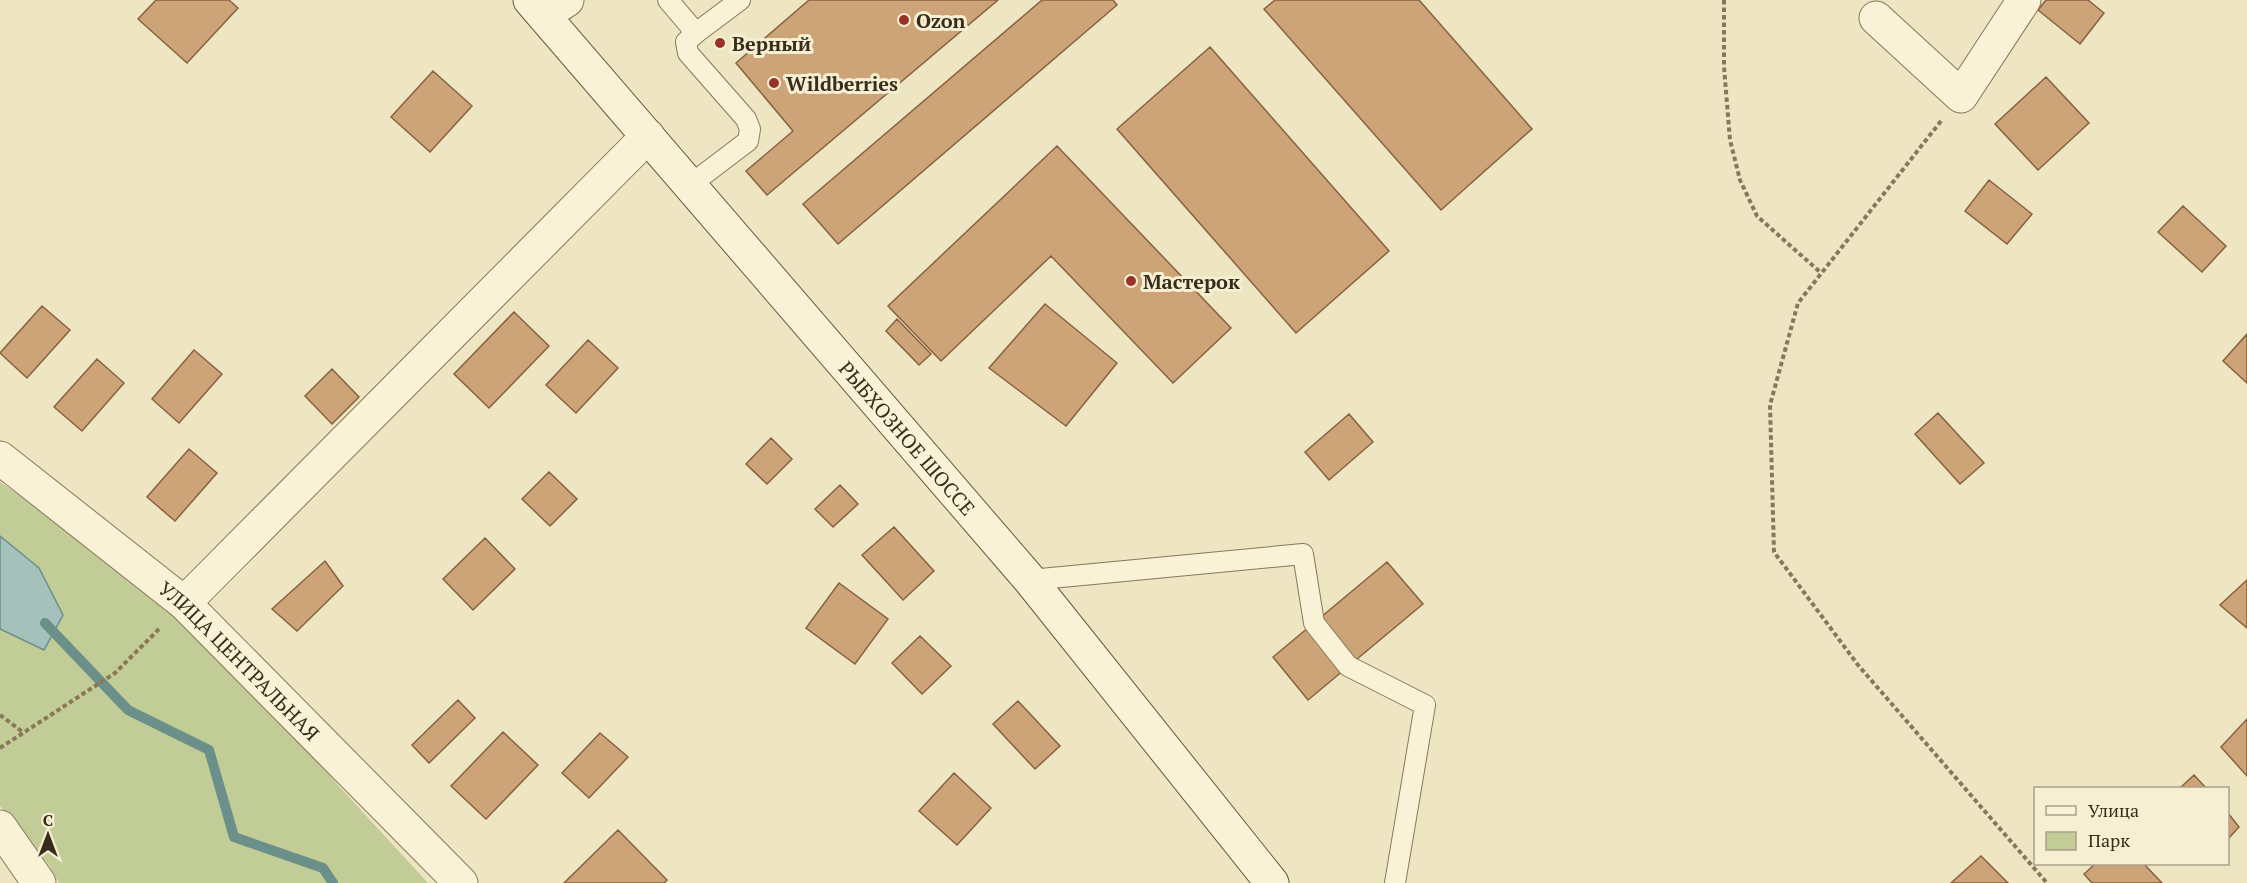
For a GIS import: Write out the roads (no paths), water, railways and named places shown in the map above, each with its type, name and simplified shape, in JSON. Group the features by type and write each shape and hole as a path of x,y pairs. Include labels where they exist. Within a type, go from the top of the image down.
{"street":[{"path":"1872,6 1961,96 2024,0"},
{"name":"РЫБХОЗНОЕ ШОССЕ","path":"547,5 648,136 1030,580 1272,883"},
{"path":"184,603 648,136"},
{"name":"УЛИЦА ЦЕНТРАЛЬНАЯ","path":"0,458 184,603 460,883"},
{"path":"0,826 39,883"}],"lane":[{"path":"668,0 696,33"},
{"path":"690,185 748,141 750,129 747,119 688,53 686,42 740,0"},
{"path":"1030,580 1303,554 1314,623 1320,632 1348,666 1425,705 1395,883"}],"water":[{"path":"0,536 39,568 63,615 44,650 0,629"}],"waterway":[{"path":"45,623 128,710 209,750 234,837 323,868 333,883"}],"place":[{"name":"Ozon","path":"904,20"},
{"name":"Верный","path":"720,43"},
{"name":"Wildberries","path":"774,83"},
{"name":"Мастерок","path":"1131,281"}]}
